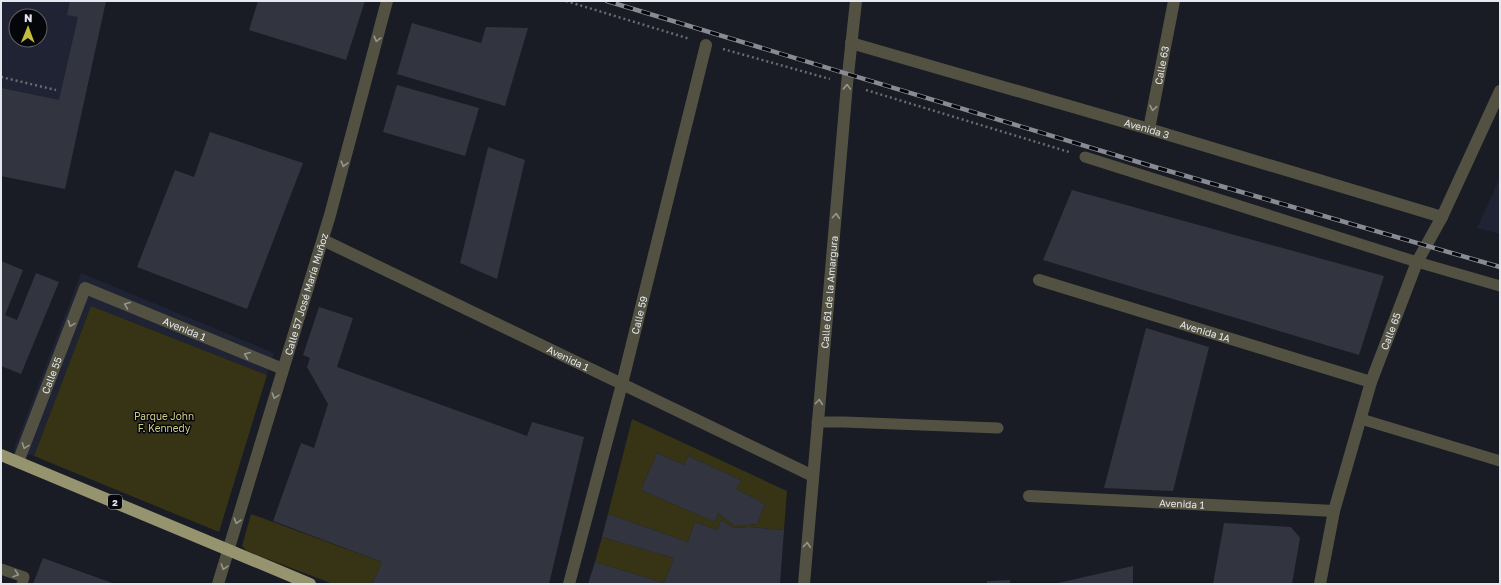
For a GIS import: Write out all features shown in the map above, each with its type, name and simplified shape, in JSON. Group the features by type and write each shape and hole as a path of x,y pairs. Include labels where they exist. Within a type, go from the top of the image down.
{"highway":[{"name":"2","path":"1,455 310,584"}],"street":[{"name":"Calle 57 José María Muñoz","path":"218,584 323,240 387,1"},
{"name":"Calle 61 de la Amargura","path":"804,584 812,476 847,84 856,1"},
{"name":"Calle 63","path":"1149,129 1174,1"},
{"name":"Avenida 3","path":"851,43 1149,129 1442,218"},
{"name":"Calle 59","path":"569,584 622,384 706,44"},
{"name":"Calle 65","path":"1320,584 1334,511 1371,382 1417,262 1442,218 1500,91"},
{"name":"Avenida 1","path":"323,240 812,476"},
{"name":"Avenida 1A","path":"1039,280 1371,382"},
{"name":"Avenida 1","path":"86,288 283,370"},
{"name":"Calle 55","path":"18,462 86,288"},
{"name":"Avenida 1","path":"1029,496 1334,511"}],"lane":[{"path":"1085,157 1417,262 1500,286"},
{"path":"1361,419 1500,460"},
{"path":"817,422 998,428"},
{"path":"1,569 24,577 22,584"}],"path":[{"path":"1,77 56,90"},
{"path":"847,84 1085,157"}],"shaded area":[{"path":"1,1 106,1 65,189 1,176"},
{"path":"1500,178 1500,234 1477,228"},
{"path":"81,273 274,353 267,375 91,306 34,456 13,451"}],"green space":[{"name":"Parque John F. Kennedy","path":"91,306 267,375 219,532 34,456"},
{"path":"632,419 787,491 784,530 748,527 734,528 721,520 717,530 695,522 688,542 608,514","holes":["657,453 684,465 688,456 741,480 736,489 765,504 757,524 735,526 718,513 715,522 641,490"]},
{"path":"251,514 382,562 372,584 333,584 247,551 242,546"},
{"path":"602,537 674,558 664,583 595,562"}],"building":[{"path":"70,1 106,1 65,189 1,176 1,88 59,100 78,17 67,15"},
{"path":"258,1 365,1 346,60 249,30"},
{"path":"412,23 481,43 486,27 528,28 505,106 397,74"},
{"path":"397,85 479,108 465,156 383,132"},
{"path":"210,132 303,163 247,309 137,267 175,170 194,177"},
{"path":"488,147 525,160 497,279 460,263"},
{"path":"1072,190 1384,276 1359,355 1043,260"},
{"path":"1,261 23,270 5,315 17,320 36,273 59,282 21,374 1,366"},
{"path":"319,307 353,318 337,367 527,436 532,422 584,437 549,584 372,584 382,562 273,521 301,443 314,448 328,404 307,367 310,358 303,355"},
{"path":"1146,328 1209,347 1173,491 1104,488"},
{"path":"657,453 684,465 688,456 741,480 736,489 765,504 757,524 735,526 718,513 715,522 641,490"},
{"path":"608,514 688,542 695,522 717,530 721,520 734,528 748,527 784,530 780,584 588,584 595,562 664,583 674,558 602,537"},
{"path":"1224,523 1291,527 1300,538 1292,584 1213,584"},
{"path":"43,558 115,584 33,584"},
{"path":"1133,566 1133,584 1058,584 1058,583"},
{"path":"1010,580 1010,584 987,584 987,581"}],"railway":[{"path":"607,1 1148,165 1500,267"}]}
